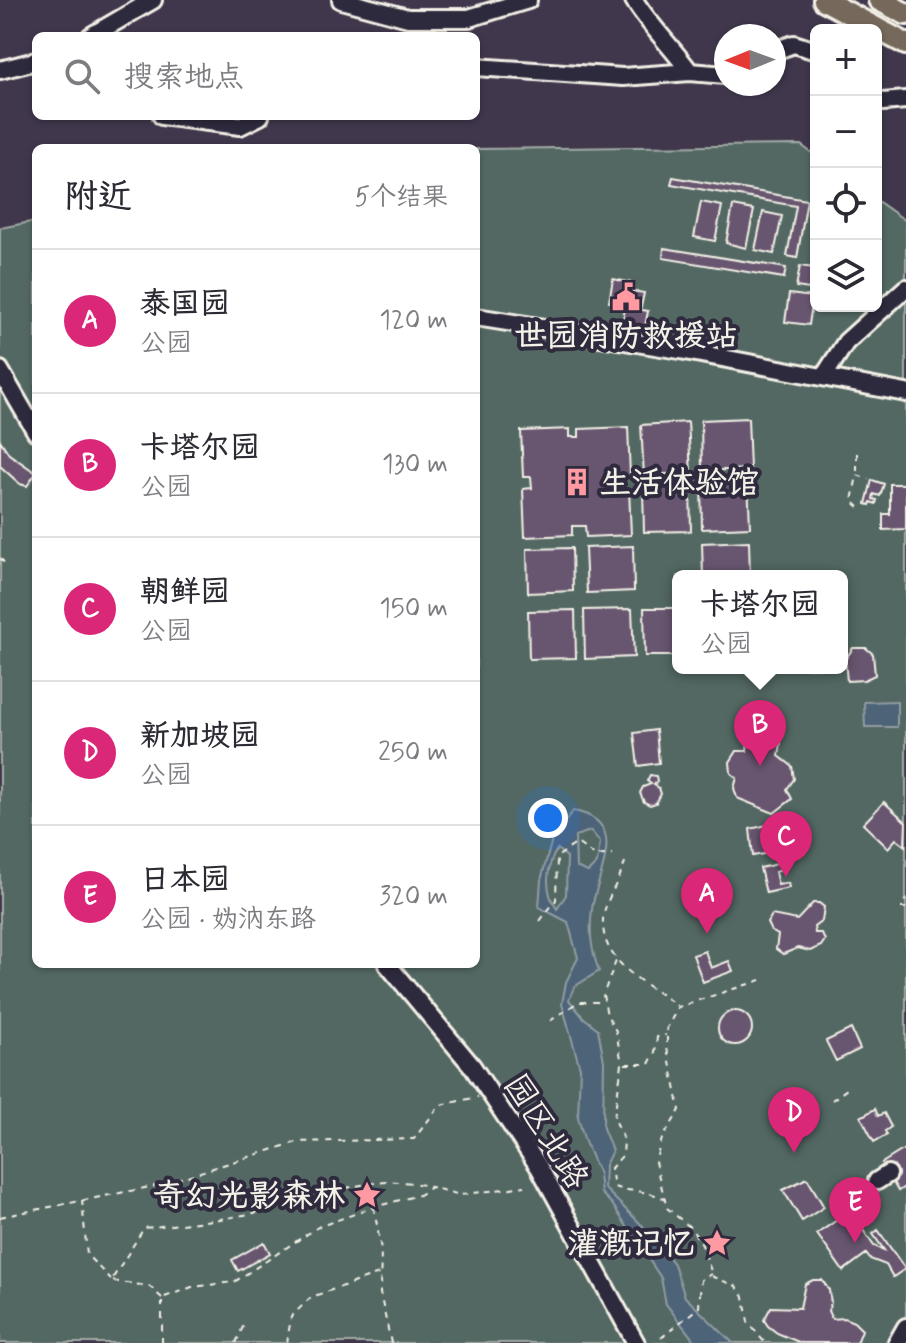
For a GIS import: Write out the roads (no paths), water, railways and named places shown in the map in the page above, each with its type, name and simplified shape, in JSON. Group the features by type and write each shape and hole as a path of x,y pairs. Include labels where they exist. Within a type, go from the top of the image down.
{"main road":[{"path":"879,0 906,14"},
{"path":"836,3 906,44"}],"street":[{"path":"98,32 153,0"},
{"path":"341,0 408,18 469,18 528,0"},
{"path":"634,0 647,22 676,52 690,72"},
{"path":"786,47 794,44 810,49"},
{"path":"0,70 32,63"},
{"path":"480,67 623,77 690,72 714,74"},
{"path":"882,102 906,100"},
{"path":"193,120 240,126 252,120"},
{"path":"824,376 846,342 906,288"},
{"path":"480,318 824,376 906,393"},
{"path":"0,370 32,425"},
{"name":"园区北路","path":"390,968 472,1066 491,1094 552,1188 636,1343"},
{"path":"897,1343 906,1327"}],"water":[{"path":"897,701 897,727 865,727 864,702"},
{"path":"573,811 591,817 601,825 606,837 591,917 591,941 599,971 574,987 569,1000 598,1029 604,1061 603,1128 612,1151 605,1165 604,1188 654,1237 674,1264 685,1297 733,1343 696,1343 666,1304 661,1278 612,1204 601,1193 599,1174 578,1117 580,1068 562,1004 566,982 578,958 568,922 539,907 541,880 557,821 565,822","holes":["591,831 600,842 597,863 588,872 576,867 575,836","557,849 567,857 566,895 557,909 548,887"]}],"place":[{"name":"世园消防救援站","path":"626,297"},
{"name":"生活体验馆","path":"577,482"},
{"name":"卡塔尔园","path":"760,766"},
{"name":"朝鲜园","path":"786,877"},
{"name":"泰国园","path":"707,934"},
{"name":"新加坡园","path":"794,1153"},
{"name":"奇幻光影森林","path":"367,1195"},
{"name":"灌溉记忆","path":"717,1243"},
{"name":"日本园","path":"855,1243"}]}
